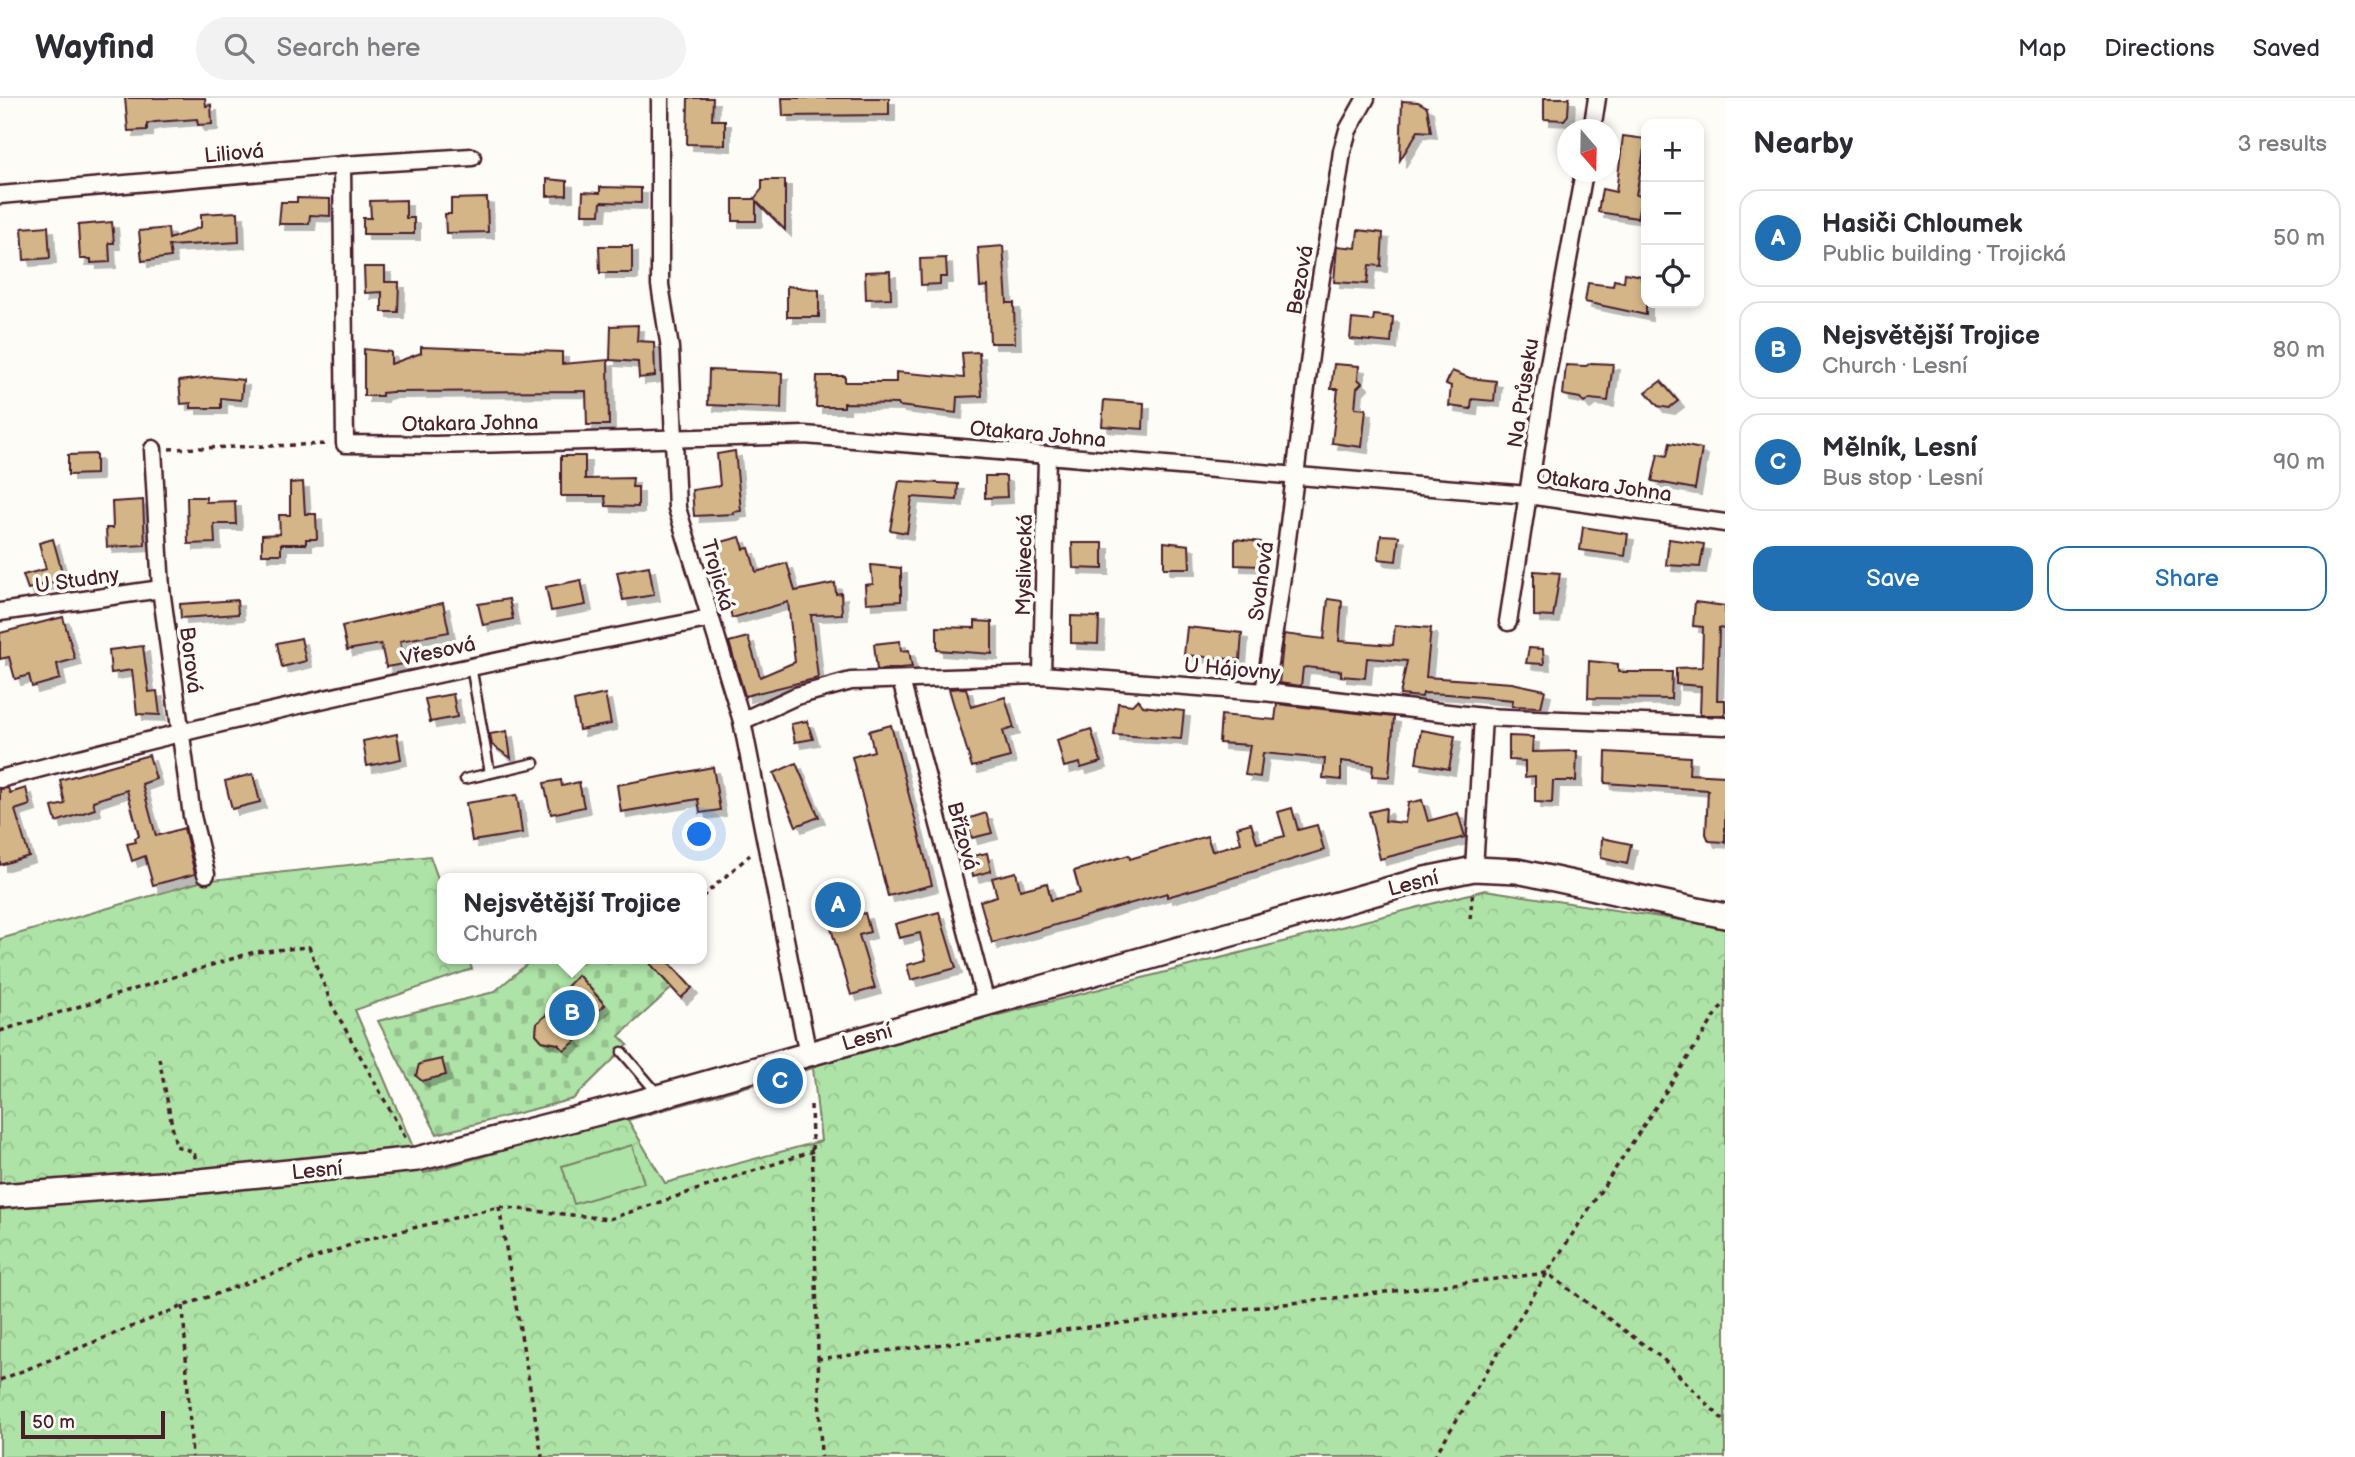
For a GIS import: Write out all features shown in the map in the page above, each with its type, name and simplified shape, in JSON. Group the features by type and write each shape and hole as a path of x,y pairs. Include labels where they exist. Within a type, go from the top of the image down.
{"street":[{"name":"Trojická","path":"660,98 660,285 670,348 677,508 708,619 742,722 768,840 807,1055"},
{"name":"Bezová","path":"1294,475 1316,309 1342,151 1348,130 1366,98"},
{"path":"1594,119 1597,98"},
{"name":"Liliová","path":"0,195 342,165 472,157"},
{"path":"342,165 345,444"},
{"name":"Na Průseku","path":"1508,622 1582,182"},
{"name":"Otakara Johna","path":"345,444 673,440 805,435 1528,495 1725,523"},
{"name":"Borová","path":"153,449 161,589 192,816 206,874"},
{"name":"Myslivecká","path":"1042,675 1047,456"},
{"name":"Svahová","path":"1264,692 1285,573 1294,475"},
{"name":"U Studny","path":"0,612 161,589"},
{"name":"Vřesová","path":"0,779 179,731 470,664 708,619"},
{"name":"U Hájovny","path":"742,722 796,696 851,681 1042,675 1264,692 1483,717 1725,726"},
{"name":"Břízová","path":"901,680 986,1003"},
{"path":"1474,869 1483,717"},
{"name":"Lesní","path":"0,1196 200,1181 418,1159 660,1096 1425,879 1474,869 1517,871 1725,916"}],"lane":[{"path":"470,664 490,773"},
{"path":"465,779 534,763"},
{"path":"622,1052 660,1096"}],"path":[{"path":"153,449 345,444"},
{"path":"707,893 768,840"},
{"path":"1470,919 1474,869"},
{"path":"0,1031 254,952 309,947 332,1005 418,1159"},
{"path":"1434,1457 1547,1273 1725,1001"},
{"path":"159,1058 176,1146 194,1152 200,1181"},
{"path":"811,1105 821,1457"},
{"path":"0,1380 183,1306 364,1240 499,1207 609,1219 813,1150"},
{"path":"499,1207 542,1457"},
{"path":"817,1359 1547,1273 1663,1359 1725,1422"},
{"path":"183,1306 192,1457"}],"green space":[{"path":"430,856 437,876 437,964 470,964 472,969 355,1010 424,1173 827,1059 1485,890 1725,927 1725,1457 0,1457 0,939 203,881","holes":["813,1068 821,1141 665,1183 628,1120"]},
{"path":"527,964 650,964 672,988 619,1036 628,1045 573,1099 437,1134 378,1021 494,992","holes":["578,975 605,1005 574,1029 571,1035 576,1041 564,1050 554,1040 551,1043 543,1041 536,1034 537,1023 550,1011 547,1008"]},
{"path":"632,1145 644,1183 574,1204 562,1166"}],"building":[{"path":"125,98 205,98 206,106 211,105 212,124 198,125 197,119 155,122 147,124 147,130 128,131"},
{"path":"688,98 713,98 712,120 725,120 725,145 687,144"},
{"path":"782,98 889,98 889,115 783,116"},
{"path":"1544,98 1569,98 1568,115 1565,119 1544,119"},
{"path":"1402,101 1418,102 1427,107 1431,132 1418,131 1400,160"},
{"path":"1623,136 1641,138 1641,167 1636,195 1641,196 1641,200 1637,218 1598,212 1602,189 1616,192 1617,182 1620,182"},
{"path":"547,179 567,181 567,195 547,196"},
{"path":"762,180 785,180 785,230 756,201 756,221 733,221 733,199 754,199 762,189"},
{"path":"600,187 641,188 641,203 601,202 600,214 582,214 583,192 600,193"},
{"path":"297,198 330,199 330,216 310,215 309,224 279,224 281,202 297,202"},
{"path":"487,198 488,232 446,233 445,214 451,214 451,199"},
{"path":"406,200 406,218 414,218 414,234 363,234 363,218 371,218 370,201"},
{"path":"238,212 239,242 169,246 171,257 142,261 139,231 168,228 169,239 201,227 201,214"},
{"path":"112,222 114,243 109,243 110,262 91,263 91,259 80,259 78,225"},
{"path":"48,226 50,258 24,260 22,228"},
{"path":"1358,230 1383,233 1381,266 1369,265 1367,284 1334,282 1337,246 1356,248"},
{"path":"599,246 632,246 632,273 600,273"},
{"path":"1003,246 1007,303 1014,303 1015,343 990,343 988,286 980,287 978,248"},
{"path":"946,258 947,277 940,277 940,284 921,285 920,259"},
{"path":"364,267 385,267 385,282 399,282 398,312 382,312 382,292 365,293"},
{"path":"890,271 891,298 866,299 865,272"},
{"path":"1625,273 1641,276 1641,308 1646,308 1646,315 1585,302 1588,283 1613,286 1614,280 1624,282"},
{"path":"787,286 819,290 819,317 787,317"},
{"path":"1374,315 1393,317 1391,343 1350,339 1352,319 1373,321"},
{"path":"638,325 637,341 654,342 655,376 639,378 638,362 610,360 611,326"},
{"path":"421,347 562,352 562,364 608,360 609,425 587,425 586,391 392,392 382,393 382,396 364,396 364,349 391,352 391,364 421,353"},
{"path":"979,352 982,396 957,397 956,413 898,404 844,403 844,407 816,407 817,376 845,376 845,382 896,382 896,372 964,378 962,353"},
{"path":"1591,363 1613,364 1608,401 1590,399 1584,403 1580,398 1563,395 1566,365 1586,366"},
{"path":"1334,364 1359,366 1358,379 1362,383 1357,388 1355,408 1366,409 1362,447 1332,443 1338,389 1331,389"},
{"path":"709,370 782,373 781,408 708,405"},
{"path":"1452,371 1470,378 1496,381 1494,401 1472,399 1471,409 1449,406 1451,386 1446,384"},
{"path":"213,377 243,380 241,400 221,398 221,408 191,408 191,403 181,404 179,381"},
{"path":"1661,381 1678,401 1669,408 1658,406 1646,392"},
{"path":"1104,400 1144,403 1143,429 1102,426"},
{"path":"1670,443 1702,449 1695,489 1652,481 1658,454 1667,456"},
{"path":"735,451 741,511 733,512 734,514 694,516 692,490 720,486 717,454"},
{"path":"96,454 96,474 68,475 68,455"},
{"path":"561,456 585,456 585,479 633,478 632,487 638,487 638,507 606,506 605,496 561,496"},
{"path":"985,476 1006,476 1007,497 985,498"},
{"path":"899,481 958,484 957,500 912,497 907,533 890,530"},
{"path":"303,482 305,514 316,514 317,539 306,539 306,544 281,544 281,554 262,554 262,535 280,534 279,515 290,515 290,483"},
{"path":"187,497 206,497 206,502 235,501 236,524 214,524 215,543 188,544"},
{"path":"143,500 145,545 107,547 106,528 113,528 112,502"},
{"path":"1583,527 1628,534 1625,556 1580,550"},
{"path":"1381,535 1399,536 1396,561 1378,559"},
{"path":"740,537 744,549 749,548 756,572 787,563 795,591 835,583 836,594 841,593 842,614 811,615 818,678 745,696 729,642 748,637 760,677 795,662 788,602 732,618 714,544"},
{"path":"53,539 64,579 28,589 23,575 46,569 39,543"},
{"path":"1235,539 1261,542 1262,566 1235,565"},
{"path":"1669,539 1704,544 1700,567 1666,565"},
{"path":"1164,542 1189,545 1190,568 1164,568"},
{"path":"1072,543 1103,543 1103,569 1073,568"},
{"path":"871,565 901,568 901,601 866,603 865,585 873,584"},
{"path":"649,566 654,595 623,600 617,572"},
{"path":"1534,571 1560,573 1553,617 1534,616"},
{"path":"581,580 586,605 551,611 546,587"},
{"path":"509,599 513,619 483,625 478,604"},
{"path":"1328,599 1342,601 1339,641 1393,645 1395,625 1431,628 1426,677 1512,683 1545,690 1541,707 1512,706 1513,700 1448,694 1423,693 1422,697 1400,695 1407,661 1367,658 1365,678 1341,676 1341,671 1306,667 1303,668 1301,686 1279,683 1284,634 1324,639"},
{"path":"237,600 238,614 181,618 180,604"},
{"path":"1695,602 1725,606 1725,629 1719,628 1717,700 1725,700 1725,715 1700,715 1701,686 1676,684 1676,668 1702,667 1703,627 1693,626"},
{"path":"443,603 449,632 400,641 404,664 386,667 381,644 347,650 342,626"},
{"path":"1071,616 1099,617 1098,644 1071,643"},
{"path":"63,617 75,659 57,664 60,679 32,687 29,675 15,679 9,657 0,659 0,633"},
{"path":"975,621 992,622 992,654 937,650 937,627 975,628"},
{"path":"1187,627 1242,633 1240,660 1184,655"},
{"path":"301,638 306,661 282,667 277,643"},
{"path":"900,641 901,651 909,650 912,667 877,670 874,644"},
{"path":"143,646 149,692 157,691 160,715 137,714 132,670 111,673 109,650"},
{"path":"1529,648 1543,649 1544,664 1526,663"},
{"path":"1589,661 1618,664 1618,672 1672,672 1671,699 1588,698"},
{"path":"966,688 971,707 1005,697 1014,728 1003,731 1010,757 972,767 949,689"},
{"path":"453,694 457,717 430,722 425,699"},
{"path":"605,694 611,724 579,730 574,701"},
{"path":"1138,699 1143,706 1184,711 1181,739 1114,735 1118,703 1132,705"},
{"path":"1277,704 1394,717 1389,777 1372,776 1373,765 1341,761 1341,780 1323,778 1325,759 1263,753 1260,777 1245,775 1250,745 1219,743 1221,715 1275,720"},
{"path":"807,721 813,739 795,742 791,724"},
{"path":"891,725 932,885 888,896 852,757 874,751 869,731"},
{"path":"1091,729 1101,762 1081,768 1080,763 1064,767 1057,740"},
{"path":"1421,730 1455,736 1449,769 1416,763"},
{"path":"507,731 511,758 492,745 490,734"},
{"path":"397,734 401,759 367,766 363,741"},
{"path":"1509,736 1533,737 1532,752 1577,751 1576,781 1553,781 1552,803 1535,802 1535,776 1525,777 1525,761 1509,760"},
{"path":"1606,752 1690,757 1689,774 1725,776 1725,842 1709,841 1706,834 1708,790 1605,783"},
{"path":"149,755 156,779 142,784 156,836 184,828 195,874 153,885 145,856 132,861 127,844 136,842 135,838 139,836 127,790 93,801 95,809 56,822 52,807 65,804 60,780"},
{"path":"796,763 819,817 796,826 774,773"},
{"path":"713,767 720,810 700,813 698,799 621,812 617,785"},
{"path":"253,774 260,802 232,809 225,781"},
{"path":"561,780 562,786 579,782 584,807 551,814 544,783"},
{"path":"8,788 10,793 26,788 30,805 15,810 29,856 0,865 0,789"},
{"path":"517,795 522,833 472,841 466,803"},
{"path":"1422,800 1428,821 1458,813 1465,837 1380,859 1369,812 1386,808 1385,821 1405,823 1408,803"},
{"path":"1292,808 1298,830 1317,825 1324,850 1167,897 1167,893 992,943 980,901 997,896 992,878 1016,872 1020,890 1047,883 1051,900 1080,893 1074,871 1129,855 1130,859 1207,836 1212,851 1241,843 1237,827 1251,823 1257,843 1285,836 1278,812"},
{"path":"986,813 992,833 972,838 967,819"},
{"path":"1602,838 1631,844 1627,864 1601,858"},
{"path":"987,853 991,871 973,876 968,857"},
{"path":"846,887 854,916 865,913 870,932 859,935 875,988 851,995 821,895"},
{"path":"939,912 956,968 911,980 907,965 926,960 920,933 899,938 895,924"},
{"path":"650,964 670,964 692,988 681,998"},
{"path":"578,975 605,1005 570,1035 576,1041 564,1050 558,1044 542,1041 536,1034 537,1023 550,1012 547,1008"},
{"path":"442,1059 446,1075 422,1081 416,1076 419,1064"}],"place":[{"name":"Hasiči Chloumek","path":"838,905"},
{"name":"Nejsvětější Trojice","path":"572,1013"},
{"name":"Mělník, Lesní","path":"780,1081"}]}
